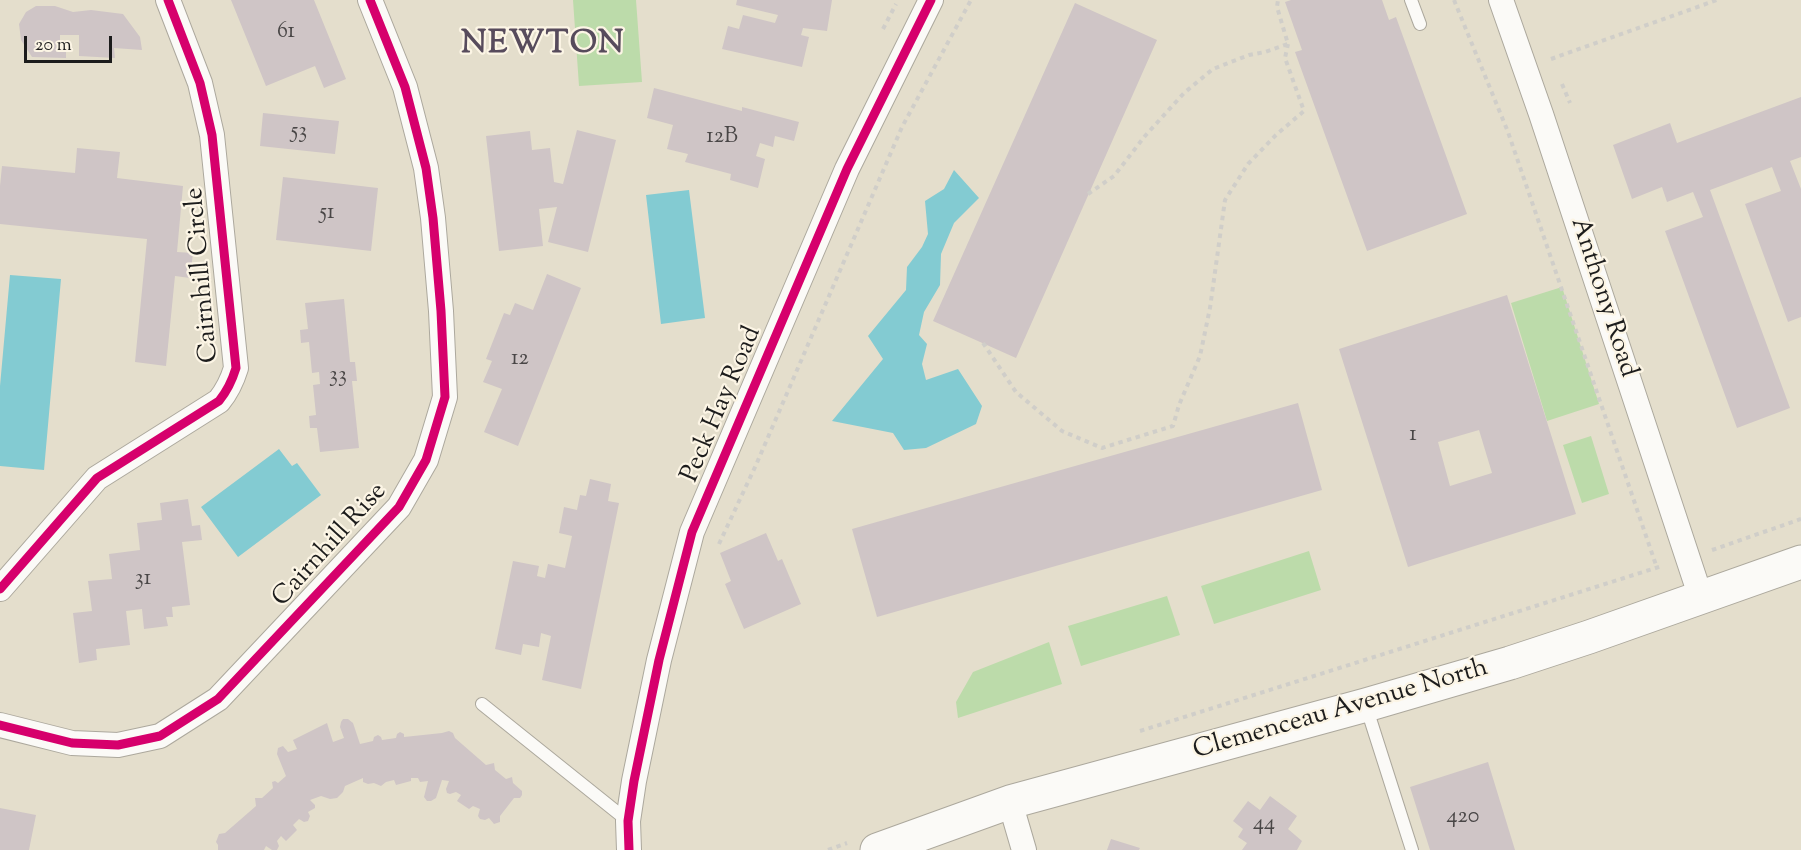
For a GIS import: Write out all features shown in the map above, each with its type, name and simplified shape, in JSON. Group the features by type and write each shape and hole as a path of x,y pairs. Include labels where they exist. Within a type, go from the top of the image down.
{"main road":[{"name":"Clemenceau Avenue North","path":"864,846 1010,802 1366,705 1521,659 1801,562"}],"street":[{"name":"Cairnhill Circle","path":"0,589 97,478 219,401 233,380 236,368 212,135 200,83 168,0"},
{"name":"Cairnhill Rise","path":"0,725 72,743 118,745 160,736 218,699 399,507 426,460 445,397 433,218 426,168 405,87 370,0"},
{"name":"Peck Hay Road","path":"629,850 628,821 634,781 659,660 692,532 847,169 931,0"},
{"name":"Anthony Road","path":"1501,0 1701,597"},
{"path":"1010,802 1024,850"}],"lane":[{"path":"1411,0 1420,24"},
{"path":"482,704 628,821"},
{"path":"1366,705 1412,850"}],"path":[{"path":"717,549 756,465 902,127 970,0"},
{"path":"983,343 1016,392 1062,431 1102,448 1173,426 1179,405 1200,356 1210,308 1225,200 1248,164 1276,135 1304,111 1285,58 1288,44 1277,7 1278,0"},
{"path":"1455,0 1509,132 1656,568"},
{"path":"1551,59 1717,0"},
{"path":"1088,194 1114,176 1145,136 1184,93 1213,69 1249,55 1288,44"},
{"path":"1139,732 1656,568 1801,519"},
{"path":"828,850 864,846"}],"green space":[{"path":"573,0 636,0 642,82 579,86"},
{"path":"1562,287 1599,404 1547,421 1511,303"},
{"path":"1591,436 1609,494 1582,503 1563,445"},
{"path":"1309,551 1321,590 1214,624 1201,586"},
{"path":"1167,596 1180,635 1081,666 1068,626"},
{"path":"1049,642 1062,684 958,718 956,702 973,672"}],"water":[{"path":"954,170 979,198 954,223 941,254 940,285 924,312 919,335 927,344 922,364 926,380 958,369 982,406 976,424 926,448 904,450 893,433 832,421 883,359 868,336 906,290 907,267 922,247 928,234 925,201 944,189"},
{"path":"689,190 705,318 661,324 646,195"},
{"path":"10,275 61,279 44,470 0,466 0,386"},
{"path":"279,449 292,466 297,463 321,495 238,557 201,507"}],"building":[{"path":"231,0 314,0 346,79 324,88 315,66 266,86"},
{"path":"737,0 832,0 827,31 803,28 801,35 809,37 802,67 722,49 728,26 739,29 743,15 775,23 778,15 736,5"},
{"path":"1291,0 1382,0 1389,20 1396,17 1467,214 1367,251 1295,52 1302,50 1285,2"},
{"path":"1075,3 1157,40 1016,358 933,321"},
{"path":"36,6 55,6 73,12 91,10 123,14 140,37 142,50 114,48 115,58 79,56 79,35 60,35 60,50 66,49 66,58 32,57 21,40 19,24 26,12"},
{"path":"654,88 742,111 742,107 799,122 794,141 775,136 773,147 760,143 756,156 765,159 758,188 730,180 731,174 685,162 688,154 667,149 673,125 647,118"},
{"path":"1801,97 1801,157 1790,161 1801,189 1801,317 1788,322 1745,204 1781,191 1772,167 1710,190 1790,408 1737,428 1665,231 1703,217 1693,192 1667,202 1662,187 1632,199 1613,145 1670,123 1677,143"},
{"path":"263,113 339,121 335,154 260,146"},
{"path":"577,130 616,140 588,252 548,242 557,207 539,209 543,246 499,251 486,136 530,131 532,150 550,148 554,182 563,184"},
{"path":"77,148 120,152 117,178 183,186 177,252 193,253 190,278 175,276 166,366 135,362 147,239 0,224 2,166 75,173"},
{"path":"283,177 378,188 371,251 276,240"},
{"path":"547,274 581,288 518,446 484,432 502,389 483,382 492,361 486,359 504,313 510,315 515,303 533,310"},
{"path":"1507,295 1576,514 1408,567 1339,349","holes":["1479,430 1492,473 1450,486 1438,442"]},
{"path":"344,299 350,362 355,362 357,381 352,381 359,448 320,452 317,428 310,428 309,416 316,415 313,385 320,384 319,372 312,373 309,342 301,343 300,330 308,329 305,303"},
{"path":"1298,403 1322,490 877,617 852,529"},
{"path":"590,479 611,484 608,501 619,503 581,689 542,680 551,636 541,633 539,647 523,644 521,655 495,649 513,561 539,566 537,576 545,578 548,564 565,568 572,536 559,533 564,507 577,510 580,495 586,496"},
{"path":"188,499 192,526 200,525 202,540 182,542 190,605 172,607 173,617 166,617 168,626 144,629 142,609 126,611 130,645 96,649 97,660 79,663 73,613 92,611 88,581 112,579 109,554 140,550 137,523 162,520 160,503"},
{"path":"766,533 778,561 782,559 801,604 744,629 725,584 731,581 720,553"},
{"path":"343,719 348,719 353,723 360,744 373,741 378,735 382,740 396,738 400,732 404,734 404,737 449,731 486,765 494,763 495,770 506,779 512,777 513,783 522,791 522,795 520,798 514,798 500,816 500,822 494,824 489,818 480,819 478,816 480,809 473,806 469,809 457,801 461,795 456,792 447,793 449,781 442,780 436,798 427,801 424,797 428,781 420,782 418,778 411,778 411,781 396,785 394,780 381,786 363,782 363,778 345,786 337,798 330,799 321,796 310,800 315,808 308,812 310,816 308,821 304,822 299,819 293,825 297,830 286,841 281,836 277,841 279,846 277,850 266,846 264,850 218,850 216,842 219,834 225,833 256,806 255,798 262,798 273,788 272,782 278,783 286,776 277,754 278,748 283,746 288,752 297,749 293,740 327,723 333,742 344,738 340,727"},
{"path":"1488,762 1515,850 1430,850 1410,787"},
{"path":"1270,796 1297,816 1288,829 1302,841 1297,850 1242,850 1247,843 1238,837 1243,829 1233,821 1248,801 1260,810"},
{"path":"0,808 36,815 29,850 0,850"},
{"path":"1111,839 1140,848 1139,850 1107,850"}],"cycle path":[{"path":"0,589 97,478 219,401 236,368 212,135 200,83 168,0"},
{"path":"0,725 72,743 118,745 160,736 218,699 399,507 426,460 445,397 433,218 426,168 405,87 370,0"},
{"path":"629,850 628,821 634,781 659,660 692,532 847,169 931,0"}],"district":[{"name":"NEWTON","path":"543,47"}]}
